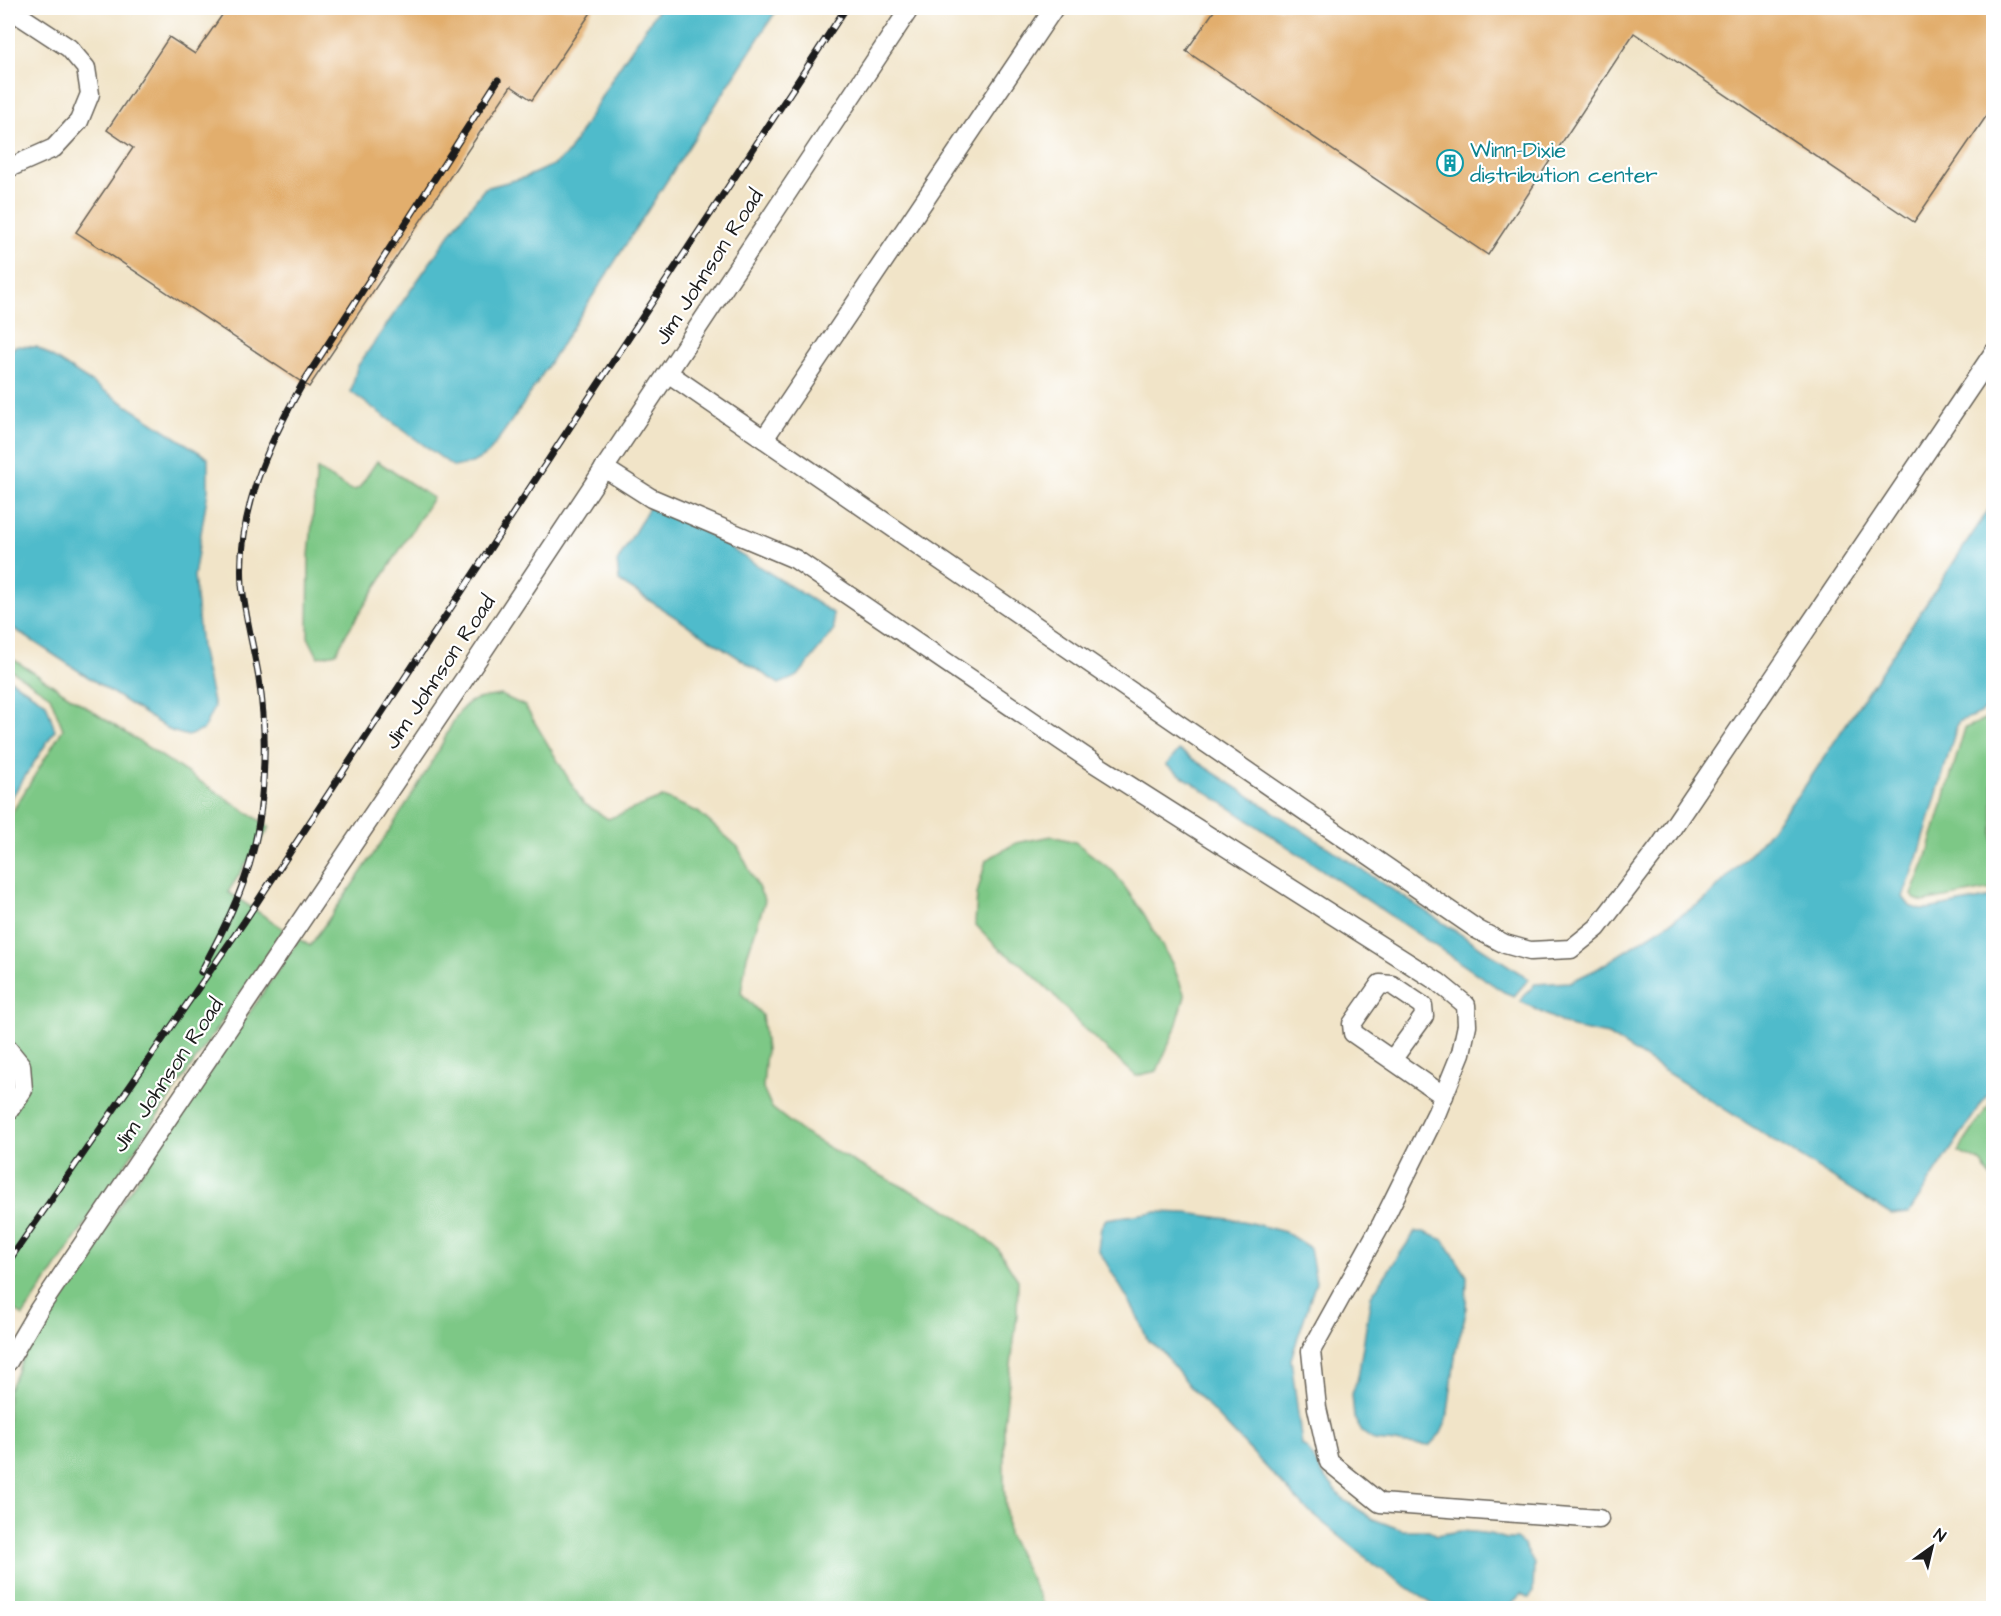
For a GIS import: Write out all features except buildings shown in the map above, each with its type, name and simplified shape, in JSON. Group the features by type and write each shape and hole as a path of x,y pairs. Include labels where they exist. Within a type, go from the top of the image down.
{"street":[{"path":"8,8 69,48 86,68 90,94 79,121 54,148 11,167 8,165"},
{"name":"Jim Johnson Road","path":"8,1362 45,1299 668,373 910,8"},
{"path":"764,439 1054,8"},
{"path":"668,373 1478,930 1505,944 1530,951 1571,949 1597,928 1660,846 1994,352"},
{"path":"604,468 651,498 795,559 1094,763 1438,982 1466,1005 1467,1025 1461,1053 1444,1096 1382,1223 1311,1351 1317,1408 1329,1462 1380,1503 1599,1519"},
{"path":"8,1049 21,1065 23,1090 8,1112"},
{"path":"1392,1060 1444,1096"}],"green space":[{"path":"377,461 433,498 336,653 318,657 308,637 309,556 317,469 354,490 359,488"},
{"path":"8,656 270,827 228,892 284,929 23,1316 8,1304 8,819 63,729 50,696 8,668"},
{"path":"501,695 525,706 583,803 608,819 663,797 698,812 738,847 765,901 747,956 741,993 762,1015 766,1050 763,1088 772,1108 805,1134 854,1162 941,1206 969,1225 998,1249 1018,1280 1017,1315 1004,1424 1004,1486 1008,1534 1045,1608 8,1608 8,1391 37,1328 299,939 310,946 360,874 408,801 460,711 473,700"},
{"path":"1993,713 1993,889 1923,902 1915,899 1912,895 1926,860 1965,728 1984,720"},
{"path":"1052,836 1075,842 1114,872 1144,914 1173,965 1185,996 1175,1030 1157,1071 1136,1076 1080,1025 1052,993 1021,964 999,949 975,924 977,894 986,860 1016,843"},
{"path":"1993,1099 1993,1181 1982,1163 1958,1152"}],"water":[{"path":"659,8 778,8 522,406 488,454 472,463 454,467 351,392 357,367 459,221 485,188 526,177 555,164 568,153 616,72"},
{"path":"15,346 37,347 208,458 208,491 194,576 201,648 214,707 203,730 188,736 171,731 8,625 8,356"},
{"path":"1993,503 1993,703 1980,713 1958,722 1918,858 1903,897 1910,906 1922,910 1993,897 1993,1086 1909,1213 1891,1215 1608,1035 1572,1028 1520,1001 1535,984 1570,982 1597,969 1705,900 1759,844 1805,786"},
{"path":"651,504 668,509 833,613 834,630 798,676 779,684 619,581 617,562"},
{"path":"8,678 46,703 55,730 8,803"},
{"path":"1179,750 1529,979 1514,996 1504,992 1166,765"},
{"path":"1155,1212 1187,1213 1243,1221 1285,1232 1310,1248 1316,1282 1291,1359 1302,1445 1307,1448 1321,1472 1343,1499 1373,1519 1402,1530 1429,1530 1437,1535 1460,1531 1516,1539 1524,1545 1534,1564 1533,1592 1529,1598 1521,1593 1509,1608 1438,1608 1375,1565 1305,1508 1188,1385 1162,1351 1148,1341 1135,1311 1098,1249 1101,1227 1106,1219"},
{"path":"1415,1232 1424,1232 1444,1240 1467,1276 1466,1313 1456,1350 1447,1420 1441,1433 1429,1446 1375,1441 1362,1432 1354,1418 1352,1394 1358,1377 1371,1296"}],"railway":[{"path":"8,1262 244,922 846,8"},
{"path":"201,972 231,913 249,867 261,806 264,751 263,710 242,585 244,531 258,480 278,430 303,383 498,80"}],"place":[{"name":"Winn-Dixie distribution center","path":"1450,163"}]}
